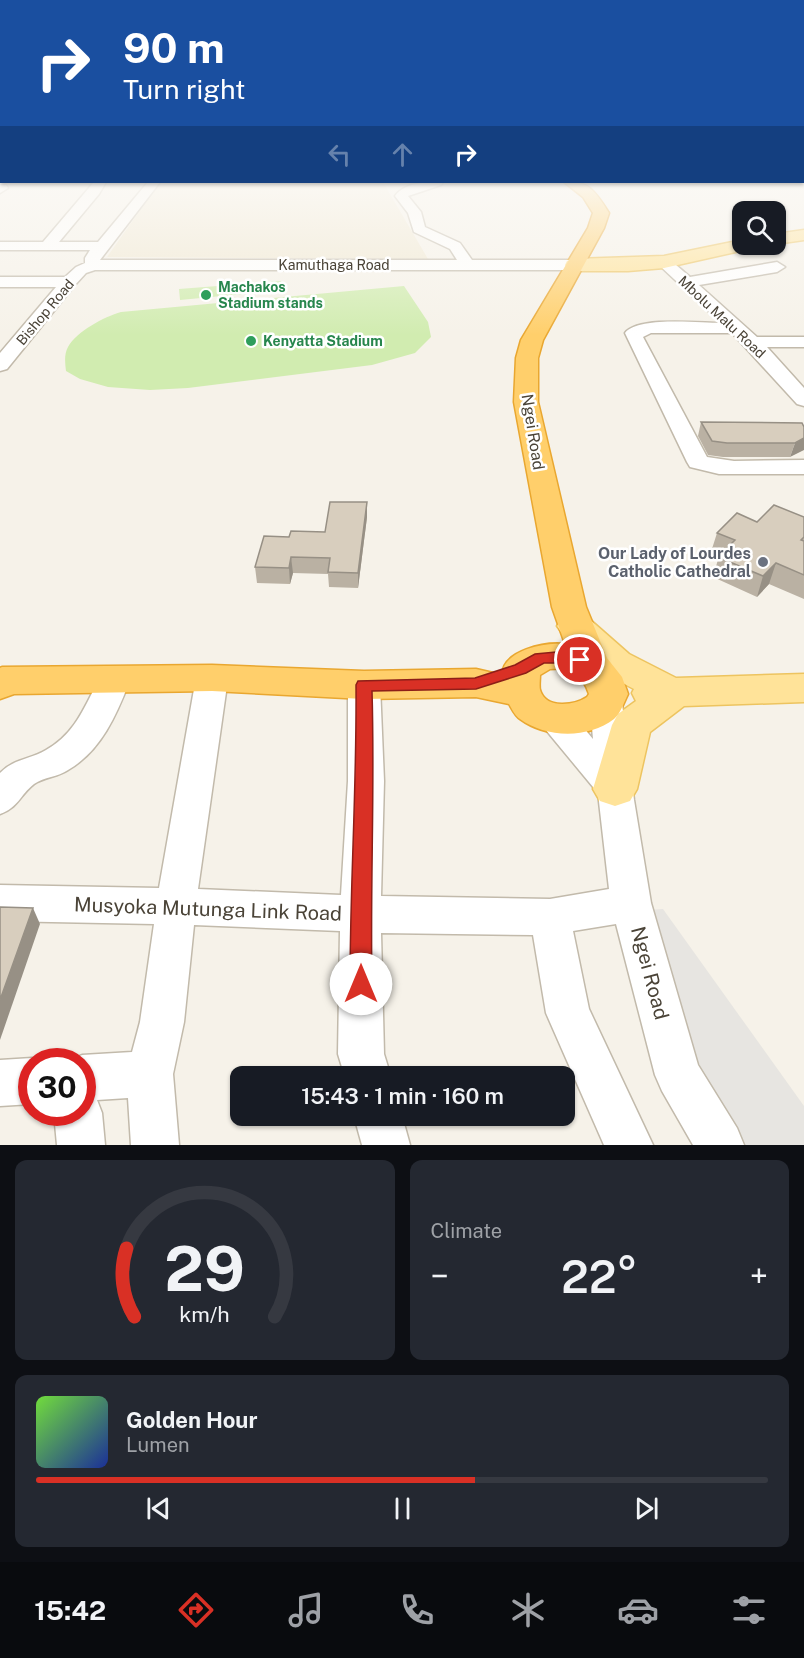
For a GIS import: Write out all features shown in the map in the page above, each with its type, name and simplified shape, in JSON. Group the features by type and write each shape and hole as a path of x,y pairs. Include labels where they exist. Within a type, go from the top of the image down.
{"highway":[{"name":"Ngei Road","path":"596,228 532,340 527,357 526,402 572,617 601,687"},
{"path":"1,682 212,678 364,685 476,683 523,675 541,658 567,656 601,687 594,715 583,719 552,718 538,712 527,703 523,675 548,641 572,617"}],"main road":[{"path":"786,238 804,235"},
{"path":"574,265 664,262 732,248"},
{"path":"572,617 616,663 674,694"},
{"path":"601,687 674,694 804,688"},
{"path":"615,789 632,725 674,694"}],"street":[{"path":"48,245 62,228"},
{"path":"93,265 92,258 115,228"},
{"path":"419,228 454,246 467,265"},
{"path":"0,246 100,246"},
{"name":"Mbolu Malu Road","path":"664,262 745,335 804,400"},
{"name":"Kamuthaga Road","path":"93,265 574,265"},
{"name":"Bishop Road","path":"0,365 69,282 81,270 93,265"},
{"path":"685,283 777,267"},
{"path":"0,282 69,282"},
{"path":"804,342 649,328 634,333 698,462 722,466 804,467"},
{"path":"155,1145 150,1074 162,1022 176,906 212,678"},
{"path":"0,799 14,781 29,770 55,761 78,743 97,718 114,680"},
{"path":"364,685 366,781 360,914 361,1054 365,1066"},
{"name":"Ngei Road","path":"601,687 631,903 678,1075 720,1145"},
{"path":"552,718 577,741 615,789"},
{"name":"Musyoka Mutunga Link Road","path":"0,903 176,906 360,914 550,917 631,903"},
{"path":"550,917 568,1013 629,1145"},
{"path":"96,1077 150,1074"},
{"path":"0,1083 18,1082"},
{"path":"79,1126 81,1145"},
{"path":"381,1126 386,1145"}],"shaded area":[{"path":"127,228 410,228 428,259 107,257"},
{"path":"663,909 804,1106 804,1145 741,1145 661,1018 635,911"}],"green space":[{"name":"Machakos Stadium stands","path":"281,281 285,290 180,300 179,289"},
{"name":"Kenyatta Stadium","path":"404,286 428,322 431,337 415,353 372,365 188,388 150,390 108,387 80,379 66,371 66,353 72,341 92,325 121,312"}],"building":[{"path":"701,422 802,423 804,438 795,443 712,441"},
{"path":"330,502 367,502 358,573 328,572 330,558 291,557 289,568 255,567 264,536 289,537 291,531 325,532"},
{"path":"774,505 804,517 804,537 801,540 804,541 804,575 776,563 763,576 718,557 735,540 717,533 737,513 757,522"},
{"path":"0,907 33,908 0,1000"}],"place":[{"name":"Machakos Stadium stands","path":"206,295"},
{"name":"Kenyatta Stadium","path":"251,341"},
{"name":"Our Lady of Lourdes Catholic Cathedral","path":"763,562"}],"route":[{"path":"361,984 360,914 366,781 364,685 476,683 521,669 541,658 567,656 580,660"}]}
